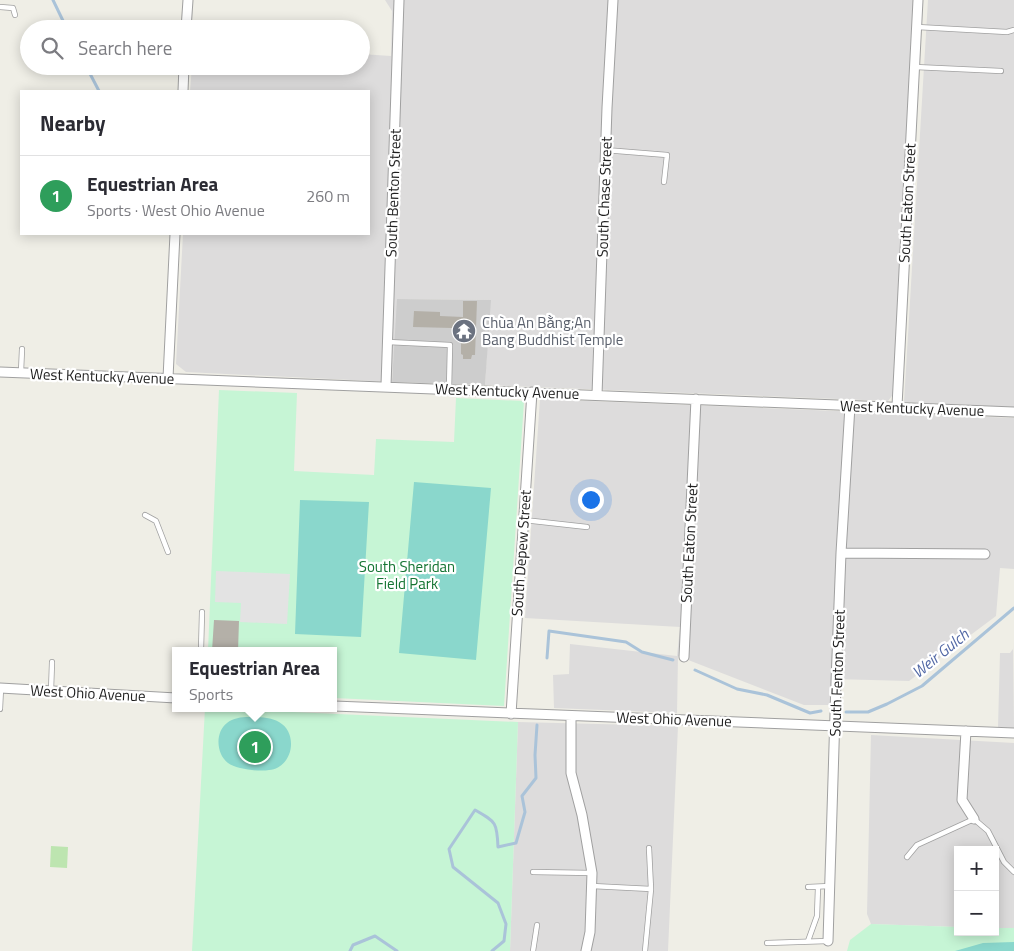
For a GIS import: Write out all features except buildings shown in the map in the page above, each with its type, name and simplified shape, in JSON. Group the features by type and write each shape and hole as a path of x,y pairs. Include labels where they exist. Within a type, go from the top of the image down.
{"street":[{"path":"187,20 188,0"},
{"name":"South Benton Street","path":"386,386 399,0"},
{"name":"South Chase Street","path":"597,395 605,150 613,0"},
{"name":"South Eaton Street","path":"896,406 918,0"},
{"path":"183,90 184,75"},
{"path":"168,378 175,235"},
{"name":"West Kentucky Avenue","path":"0,372 1014,412"},
{"name":"South Depew Street","path":"511,714 532,392"},
{"name":"South Eaton Street","path":"684,657 696,399"},
{"name":"South Fenton Street","path":"828,941 836,682 850,406"},
{"path":"842,552 985,554"},
{"name":"West Ohio Avenue","path":"1,688 172,698"},
{"name":"West Ohio Avenue","path":"337,706 1014,733"},
{"path":"571,716 571,774 582,815 592,873 590,932 586,951"},
{"path":"966,731 962,800 974,819"}],"lane":[{"path":"0,7 12,8 15,15"},
{"path":"917,27 1007,32 1014,30"},
{"path":"915,66 1001,70"},
{"path":"605,150 667,155 664,182"},
{"path":"388,342 450,345 449,389"},
{"path":"20,372 22,349"},
{"path":"145,515 156,521 168,552"},
{"path":"524,520 587,527"},
{"path":"201,647 202,612"},
{"path":"51,691 52,662"},
{"path":"0,709 1,688"},
{"path":"907,857 917,845 974,819 988,831 1004,862 1014,872"},
{"path":"645,951 651,890 649,848"},
{"path":"533,872 592,873"},
{"path":"592,886 651,890"},
{"path":"808,941 817,916 818,886"},
{"path":"808,887 830,886"},
{"path":"533,951 537,925"},
{"path":"767,943 828,941"}],"shaded area":[{"path":"385,0 914,0 895,392 888,401 485,385 490,300 398,299 392,382 186,372 176,364 183,235 370,235 370,90 190,90 191,75 370,75 370,55 391,56 392,11"},
{"path":"928,0 1014,0 1014,407 904,402"},
{"path":"397,299 491,300 485,385 392,382"},
{"path":"540,399 1014,418 1014,569 1000,568 996,616 909,681 833,679 831,705 804,705 678,656 677,713 554,708 553,675 569,674 570,644 677,656 680,627 525,618"},
{"path":"216,571 290,574 287,624 240,622 241,603 215,602"},
{"path":"1013,641 1014,728 998,727 1000,653 1010,653 1013,649"},
{"path":"518,722 678,726 668,951 510,951"},
{"path":"871,735 1014,743 1014,928 999,928 999,846 954,846 954,927 871,924 867,914"}],"green space":[{"name":"South Sheridan Field Park","path":"219,390 297,393 294,471 374,475 376,439 454,442 456,398 524,401 504,706 337,698 337,647 208,647"},
{"path":"414,482 491,488 476,660 399,653"},
{"path":"300,500 369,502 361,637 295,634"},
{"path":"205,712 294,712 518,722 510,951 192,951"},
{"path":"249,717 275,720 285,727 289,734 291,741 288,757 277,768 265,771 242,768 228,763 221,754 218,743 223,727 234,719"},
{"path":"51,846 68,847 67,868 50,867"},
{"path":"871,924 954,927 954,936 999,936 999,928 1014,928 1014,951 847,951 850,940"},
{"path":"1014,942 1014,951 955,951 983,943"}],"waterway":[{"path":"53,0 63,20"},
{"path":"91,75 98,90"},
{"name":"Weir Gulch","path":"846,712 868,712 922,686 1014,608"},
{"name":"Weir Gulch","path":"547,658 549,631 626,642 642,652 673,660"},
{"name":"Weir Gulch","path":"695,670 737,689 767,695 810,713 821,711"},
{"name":"Weir Gulch","path":"492,951 504,941 506,924 498,903 453,867 449,849 475,810 491,820 496,827 498,847 516,843 525,812 522,796 536,778 537,725"},
{"name":"Weir Gulch","path":"350,951 353,945 375,936 397,951"}],"place":[{"name":"Chùa An Bằng;An Bang Buddhist Temple","path":"464,331"},
{"name":"Equestrian Area","path":"255,747"}]}
